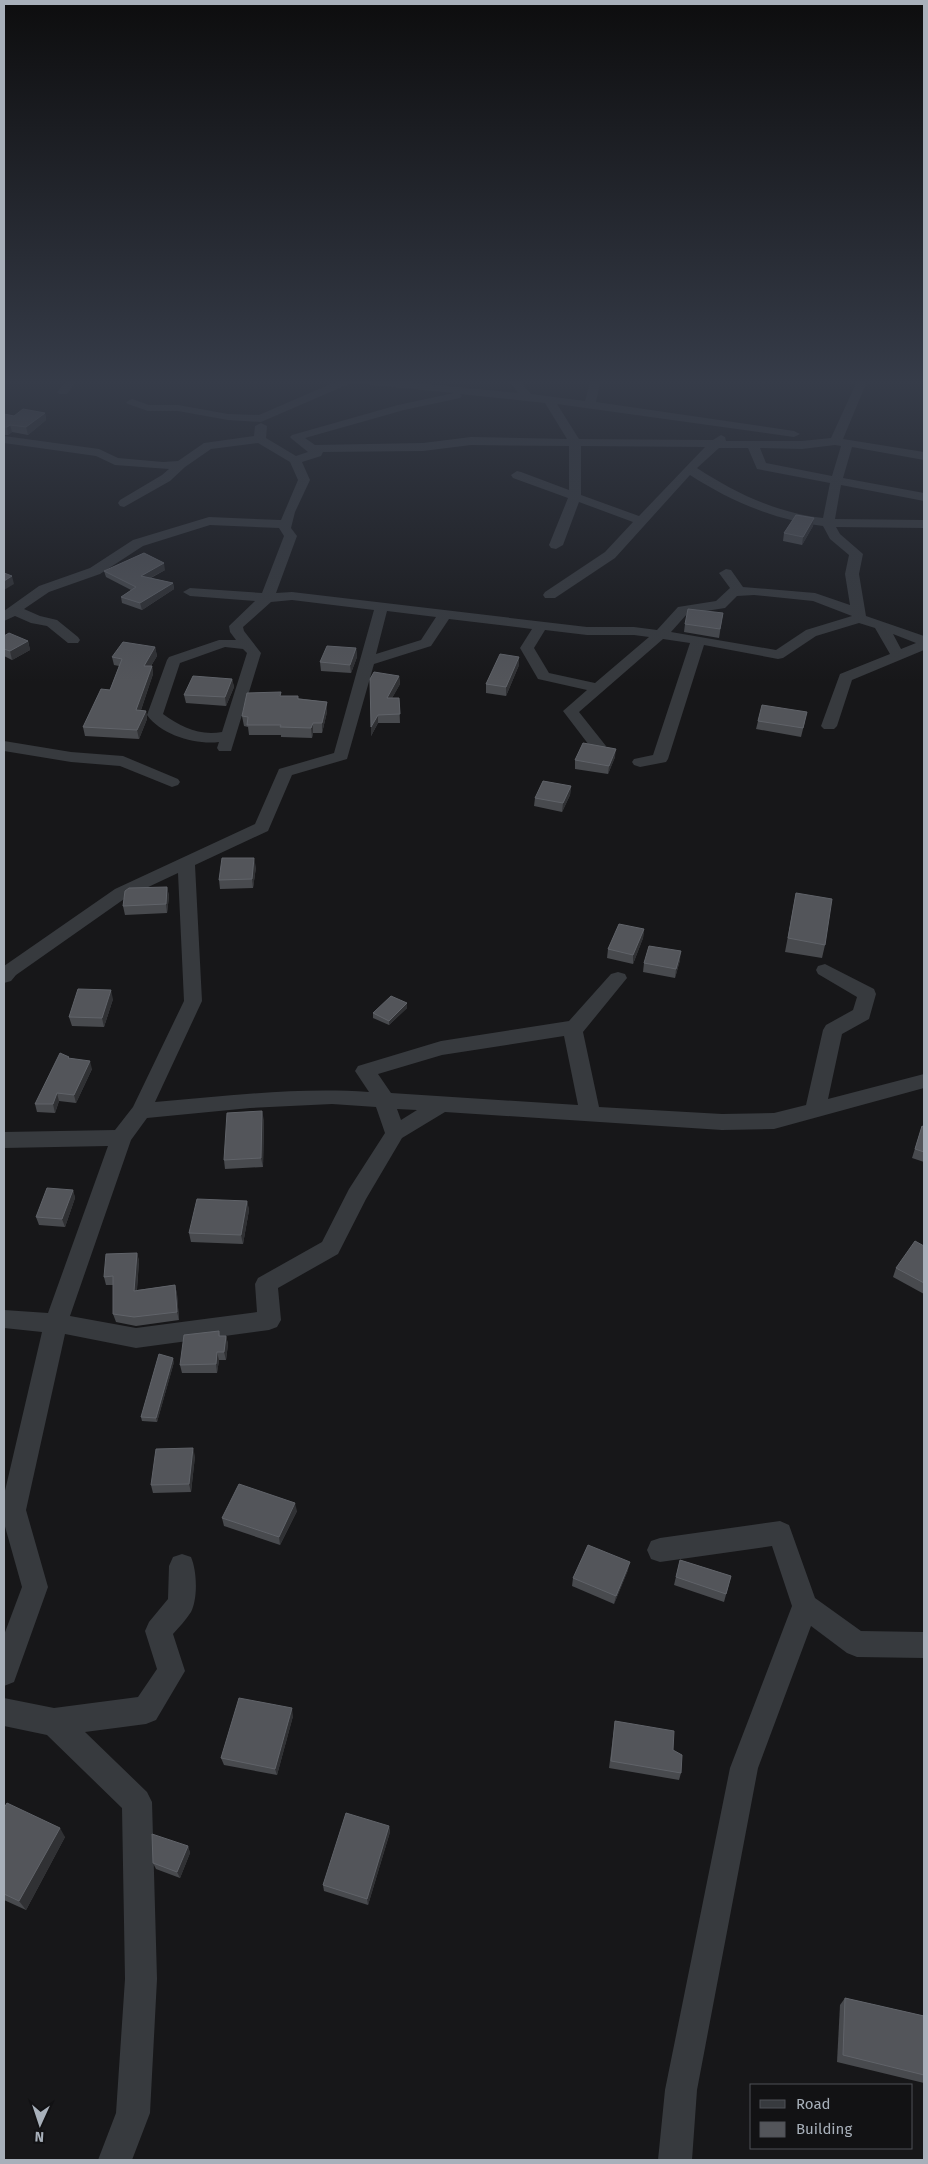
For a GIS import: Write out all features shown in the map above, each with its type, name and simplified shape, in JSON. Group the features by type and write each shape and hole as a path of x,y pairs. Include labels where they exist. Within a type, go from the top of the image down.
{"street":[{"path":"124,503 163,480"},
{"path":"248,645 224,643 174,660 155,715 175,730 227,742 254,653 248,645 237,632 236,626 266,598 291,536 286,528 286,524 289,512 304,480"},
{"path":"530,480 641,521"},
{"path":"556,545 575,497 575,480"},
{"path":"550,595 610,555 678,480"},
{"path":"705,480 723,491 784,515 828,522 924,524"},
{"path":"831,480 924,497"},
{"path":"836,481 828,522 830,531 856,554 852,574 858,615"},
{"path":"7,614 44,589 95,571 138,543 209,521 286,524"},
{"path":"598,746 571,711 660,635 683,610 720,605 737,588 726,573"},
{"path":"733,592 754,591 816,597 924,641"},
{"path":"190,592 266,598 292,596 587,631 634,631 698,640 778,655 810,633 858,615"},
{"path":"5,972 121,893 262,827 285,772 341,756 382,606"},
{"path":"7,614 52,624 72,640"},
{"path":"367,661 426,643 445,614"},
{"path":"541,625 526,648 544,676 598,688"},
{"path":"881,625 898,656"},
{"path":"640,762 660,759 698,640"},
{"path":"829,726 845,677 924,646"},
{"path":"4,746 71,757 123,761 172,782"},
{"path":"4,1672 35,1586 8,1511 56,1323 121,1138 141,1112 193,1000 186,863"},
{"path":"815,1111 833,1030 862,1014 867,994 824,970"},
{"path":"590,1114 574,1030 618,978"},
{"path":"395,1132 384,1099 365,1071 442,1048 577,1027"},
{"path":"141,1112 250,1101 332,1097 722,1122 774,1122 815,1111 922,1088"},
{"path":"4,1319 56,1323 136,1338 268,1320 266,1284 330,1248 357,1195 395,1132 442,1104"},
{"path":"4,1140 121,1138"},
{"path":"660,1550 780,1533 805,1606 857,1644 924,1645"},
{"path":"4,1712 54,1722 146,1710 171,1671 159,1631 181,1603 182,1566"},
{"path":"675,2160 680,2090 744,1768 805,1606"},
{"path":"54,1722 137,1802 141,1979 133,2113 115,2160"}],"building":[{"path":"796,515 814,518 803,537 784,533"},
{"path":"144,553 164,563 141,576 173,583 140,603 121,597 136,587 104,571"},
{"path":"4,573 12,576 4,581"},
{"path":"688,609 723,613 720,629 685,624"},
{"path":"9,633 28,641 10,651 4,649 4,636"},
{"path":"123,642 155,647 144,666 152,666 136,710 146,711 137,730 83,727 101,689 110,690 122,659 112,657"},
{"path":"327,646 356,648 350,665 320,662"},
{"path":"500,654 519,657 506,687 486,684"},
{"path":"374,672 399,676 387,698 399,698 400,714 378,715 371,727 370,679"},
{"path":"193,676 232,679 225,697 184,695"},
{"path":"281,692 280,696 298,696 298,699 327,702 322,723 313,723 311,728 280,727 281,725 247,725 248,717 242,716 247,693"},
{"path":"762,705 807,712 803,728 758,721"},
{"path":"583,743 616,749 609,766 575,760"},
{"path":"543,781 571,786 563,803 535,798"},
{"path":"222,858 254,858 252,879 219,880"},
{"path":"167,887 166,904 123,906 125,891 129,888"},
{"path":"796,893 832,899 825,945 788,938"},
{"path":"619,924 644,929 633,955 608,949"},
{"path":"649,946 681,951 676,969 644,963"},
{"path":"78,989 111,990 102,1018 69,1017"},
{"path":"391,996 407,1003 389,1021 373,1013"},
{"path":"60,1053 68,1058 90,1061 74,1095 57,1093 53,1104 35,1104"},
{"path":"262,1111 261,1158 224,1160 227,1113"},
{"path":"922,1126 924,1127 924,1152 915,1149"},
{"path":"47,1188 73,1190 62,1219 36,1217"},
{"path":"197,1199 247,1201 241,1235 189,1233"},
{"path":"915,1241 924,1246 924,1283 896,1268"},
{"path":"137,1253 134,1291 175,1285 177,1312 134,1317 113,1314 113,1276 104,1277 106,1254"},
{"path":"219,1331 219,1336 226,1336 224,1352 217,1352 216,1364 180,1365 184,1335"},
{"path":"159,1354 173,1358 156,1418 141,1417"},
{"path":"193,1448 189,1484 151,1485 156,1449"},
{"path":"239,1484 295,1503 279,1537 222,1518"},
{"path":"588,1545 630,1562 616,1596 573,1578"},
{"path":"680,1560 731,1576 726,1594 676,1577"},
{"path":"239,1698 292,1708 275,1769 221,1758"},
{"path":"615,1721 674,1731 673,1750 682,1755 681,1773 611,1761"},
{"path":"7,1803 60,1828 19,1901 4,1894 4,1808"},
{"path":"346,1813 389,1826 367,1899 323,1885"},
{"path":"152,1834 188,1846 177,1872 153,1863"},
{"path":"845,1998 924,2016 924,2075 843,2055"}]}
